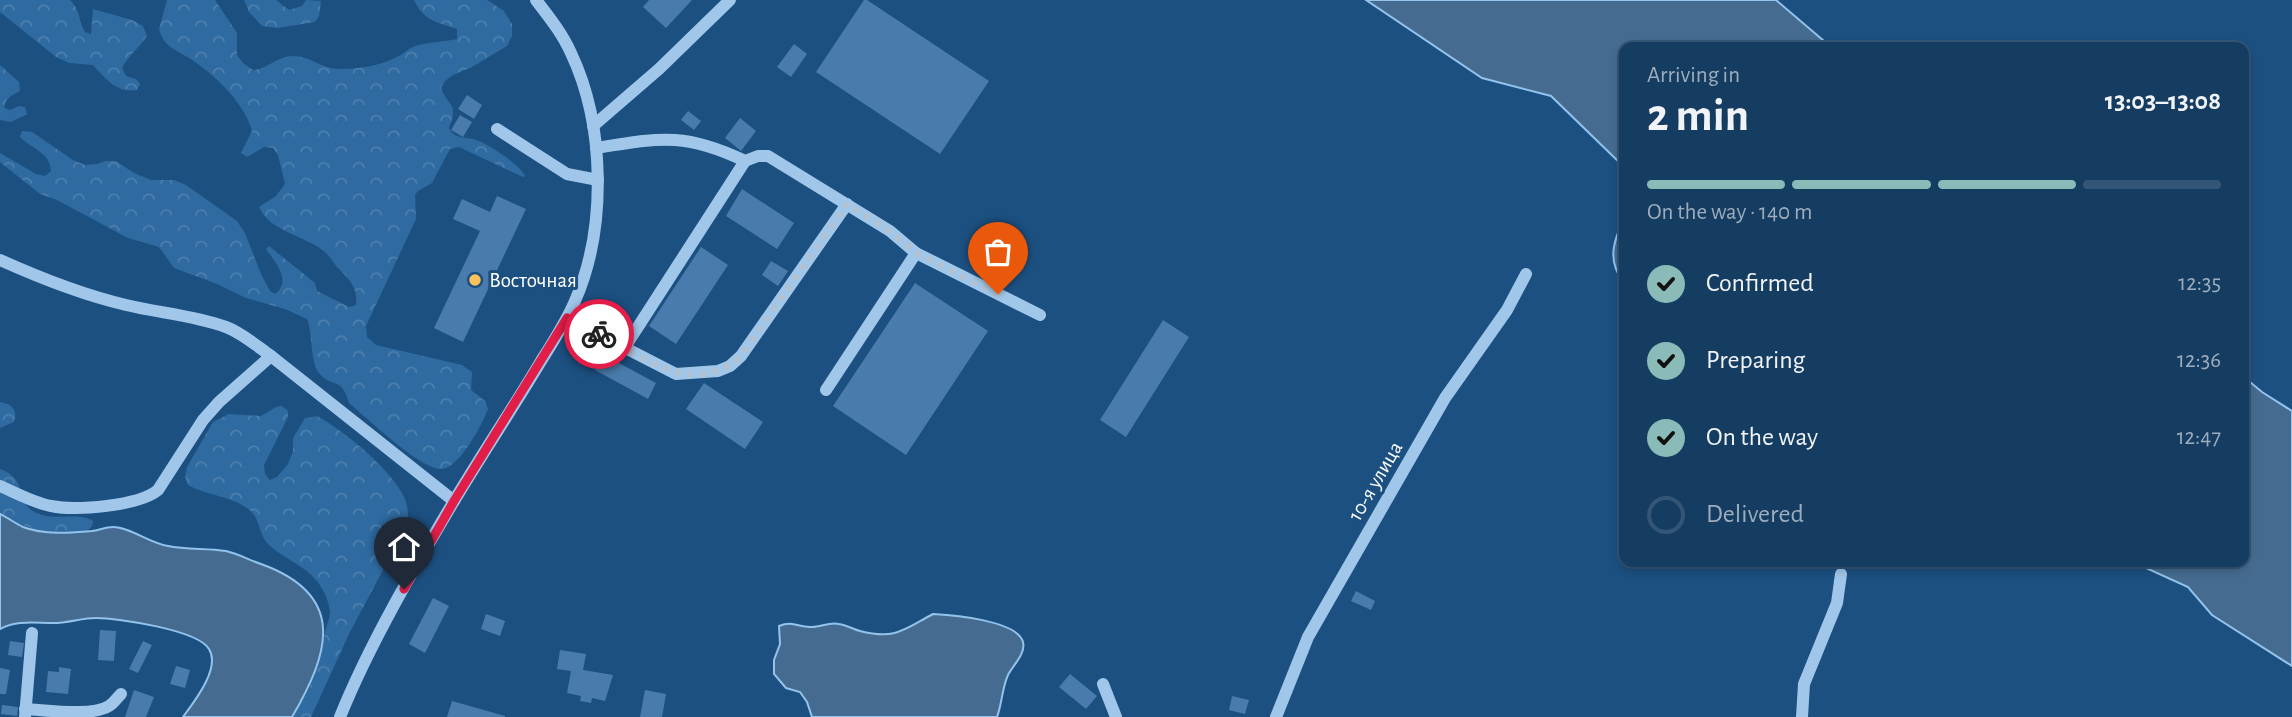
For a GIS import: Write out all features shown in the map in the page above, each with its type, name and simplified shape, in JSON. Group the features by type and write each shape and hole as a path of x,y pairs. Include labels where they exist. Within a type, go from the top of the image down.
{"street":[{"path":"340,717 361,669 454,501 567,318 584,276 596,218 598,180 593,126 582,80 571,52 555,24 536,0"},
{"path":"593,126 659,69 730,0"},
{"path":"497,129 567,174 598,180"},
{"path":"596,148 670,138 702,143 745,161"},
{"path":"625,347 745,161 758,156 768,156 847,204 890,231 916,253 1040,314"},
{"path":"567,318 677,374 718,371 730,366 741,356 847,204"},
{"path":"826,390 916,253"},
{"path":"0,260 84,293 127,306 182,314 228,327 271,356 454,501"},
{"name":"10-я улица","path":"1276,717 1308,638 1445,398 1507,310 1526,274"},
{"path":"0,486 49,506 62,508 137,501 150,496 158,490 203,420 219,402 271,356"},
{"path":"1802,717 1804,684 1838,603 1841,574"},
{"path":"33,633 25,713 101,710 111,705 121,694"},
{"path":"1103,684 1116,717"}],"green space":[{"path":"0,0 70,0 85,32 91,34 93,9 132,20 143,26 147,36 122,68 126,76 136,79 140,84 137,90 117,87 93,65 69,63 56,57 0,12"},
{"path":"167,0 215,0 237,33 237,55 253,70 293,56 327,67 361,68 390,60 415,46 457,39 457,29 426,17 414,0 487,0 504,11 512,24 512,36 507,46 453,75 441,88 453,109 449,128 452,132 458,137 491,147 511,161 525,176 459,147 450,149 432,183 415,195 416,219 366,326 367,337 376,345 462,365 472,372 471,390 485,401 488,409 470,444 450,466 443,469 434,468 409,453 349,403 340,386 319,373 314,362 307,319 285,309 246,298 174,268 159,247 128,238 57,200 40,194 0,162 0,153 36,174 45,176 51,171 44,155 20,137 22,131 32,132 85,165 116,161 151,180 174,180 186,185 237,221 245,233 270,291 275,294 280,289 282,278 278,266 266,249 269,246 315,283 317,291 349,307 356,305 353,286 327,254 264,216 259,207 276,196 285,184 278,155 273,148 264,147 247,157 241,153 252,131 248,120 218,80 164,40 159,29"},
{"path":"244,0 276,0 289,10 302,6 306,0 321,1 319,16 315,22 278,28 262,26 249,12"},
{"path":"0,65 19,82 20,91 7,99 4,108 10,110 19,106 25,107 27,114 11,122 0,120"},
{"path":"0,402 11,406 15,414 14,422 0,428"},
{"path":"282,406 288,411 288,417 264,465 265,474 270,480 277,477 288,464 293,451 293,438 305,418 317,416 353,441 388,474 405,500 408,510 408,523 349,634 311,717 292,717 312,682 329,619 330,611 323,591 312,575 265,541 255,517 248,509 234,501 188,485 185,477 187,467 213,422 229,414 261,416"},
{"path":"0,469 15,479 24,501 33,511 48,516 87,518 93,521 92,526 86,532 51,532 22,525 0,514"}],"shaded area":[{"path":"1366,0 1776,0 1825,42 1619,42 1619,162 1551,96 1482,78"},
{"path":"1619,231 1619,276 1613,258"},
{"path":"2249,381 2292,411 2292,666 2212,615 2188,587 2144,567 2249,567"},
{"path":"0,514 31,530 75,532 110,527 133,532 168,546 231,552 289,577 307,592 319,609 323,628 322,648 315,670 292,717 183,717 205,684 212,666 212,657 202,642 174,631 121,620 96,618 59,623 19,623 0,629"},
{"path":"933,614 968,617 997,624 1009,628 1023,642 1021,655 1006,680 997,717 812,717 800,692 786,688 774,674 774,660 780,644 779,626 789,624 812,627 835,624 872,634 891,634"}],"building":[{"path":"649,0 692,0 666,28 643,7"},
{"path":"864,0 989,81 940,154 816,72"},
{"path":"794,44 807,54 791,77 777,67"},
{"path":"467,95 482,105 474,119 458,109"},
{"path":"688,111 701,121 694,130 681,120"},
{"path":"460,115 472,122 463,137 451,130"},
{"path":"740,118 756,131 741,151 725,138"},
{"path":"742,189 794,223 777,249 726,216"},
{"name":"Восточная","path":"497,196 526,209 463,342 434,328 480,231 453,219 462,199 490,212"},
{"path":"701,247 728,265 676,344 649,326"},
{"path":"771,261 788,271 778,286 762,275"},
{"path":"915,283 988,331 906,455 833,406"},
{"path":"1163,320 1189,337 1126,437 1100,420"},
{"path":"604,355 656,383 648,399 595,370"},
{"path":"704,383 763,422 745,449 686,409"},
{"path":"1356,591 1375,601 1371,610 1351,601"},
{"path":"433,598 449,606 425,653 409,644"},
{"path":"486,614 505,621 500,636 481,629"},
{"path":"100,630 116,631 114,661 98,660"},
{"path":"10,641 24,643 22,657 8,655"},
{"path":"143,641 152,645 138,673 129,669"},
{"path":"560,650 586,654 583,670 613,675 605,701 592,698 591,703 580,701 581,696 567,693 571,671 557,669"},
{"path":"176,666 190,670 185,688 170,684"},
{"path":"59,667 71,669 68,694 46,692 48,671 59,672"},
{"path":"0,668 10,670 6,694 0,694"},
{"path":"1070,674 1097,696 1086,709 1059,687"},
{"path":"134,690 154,697 146,717 125,717"},
{"path":"645,690 666,694 662,717 640,717"},
{"path":"1232,696 1249,700 1245,714 1229,710"},
{"path":"452,701 505,716 505,717 447,717"},
{"path":"2,705 18,707 17,716 1,714"}],"way so far":[{"path":"599,334 677,374 718,371 730,366 741,356 847,204 890,231 916,253 998,294"}],"place":[{"name":"Восточная","path":"475,280"}],"route":[{"path":"404,589 454,501 567,318 599,334"}]}
